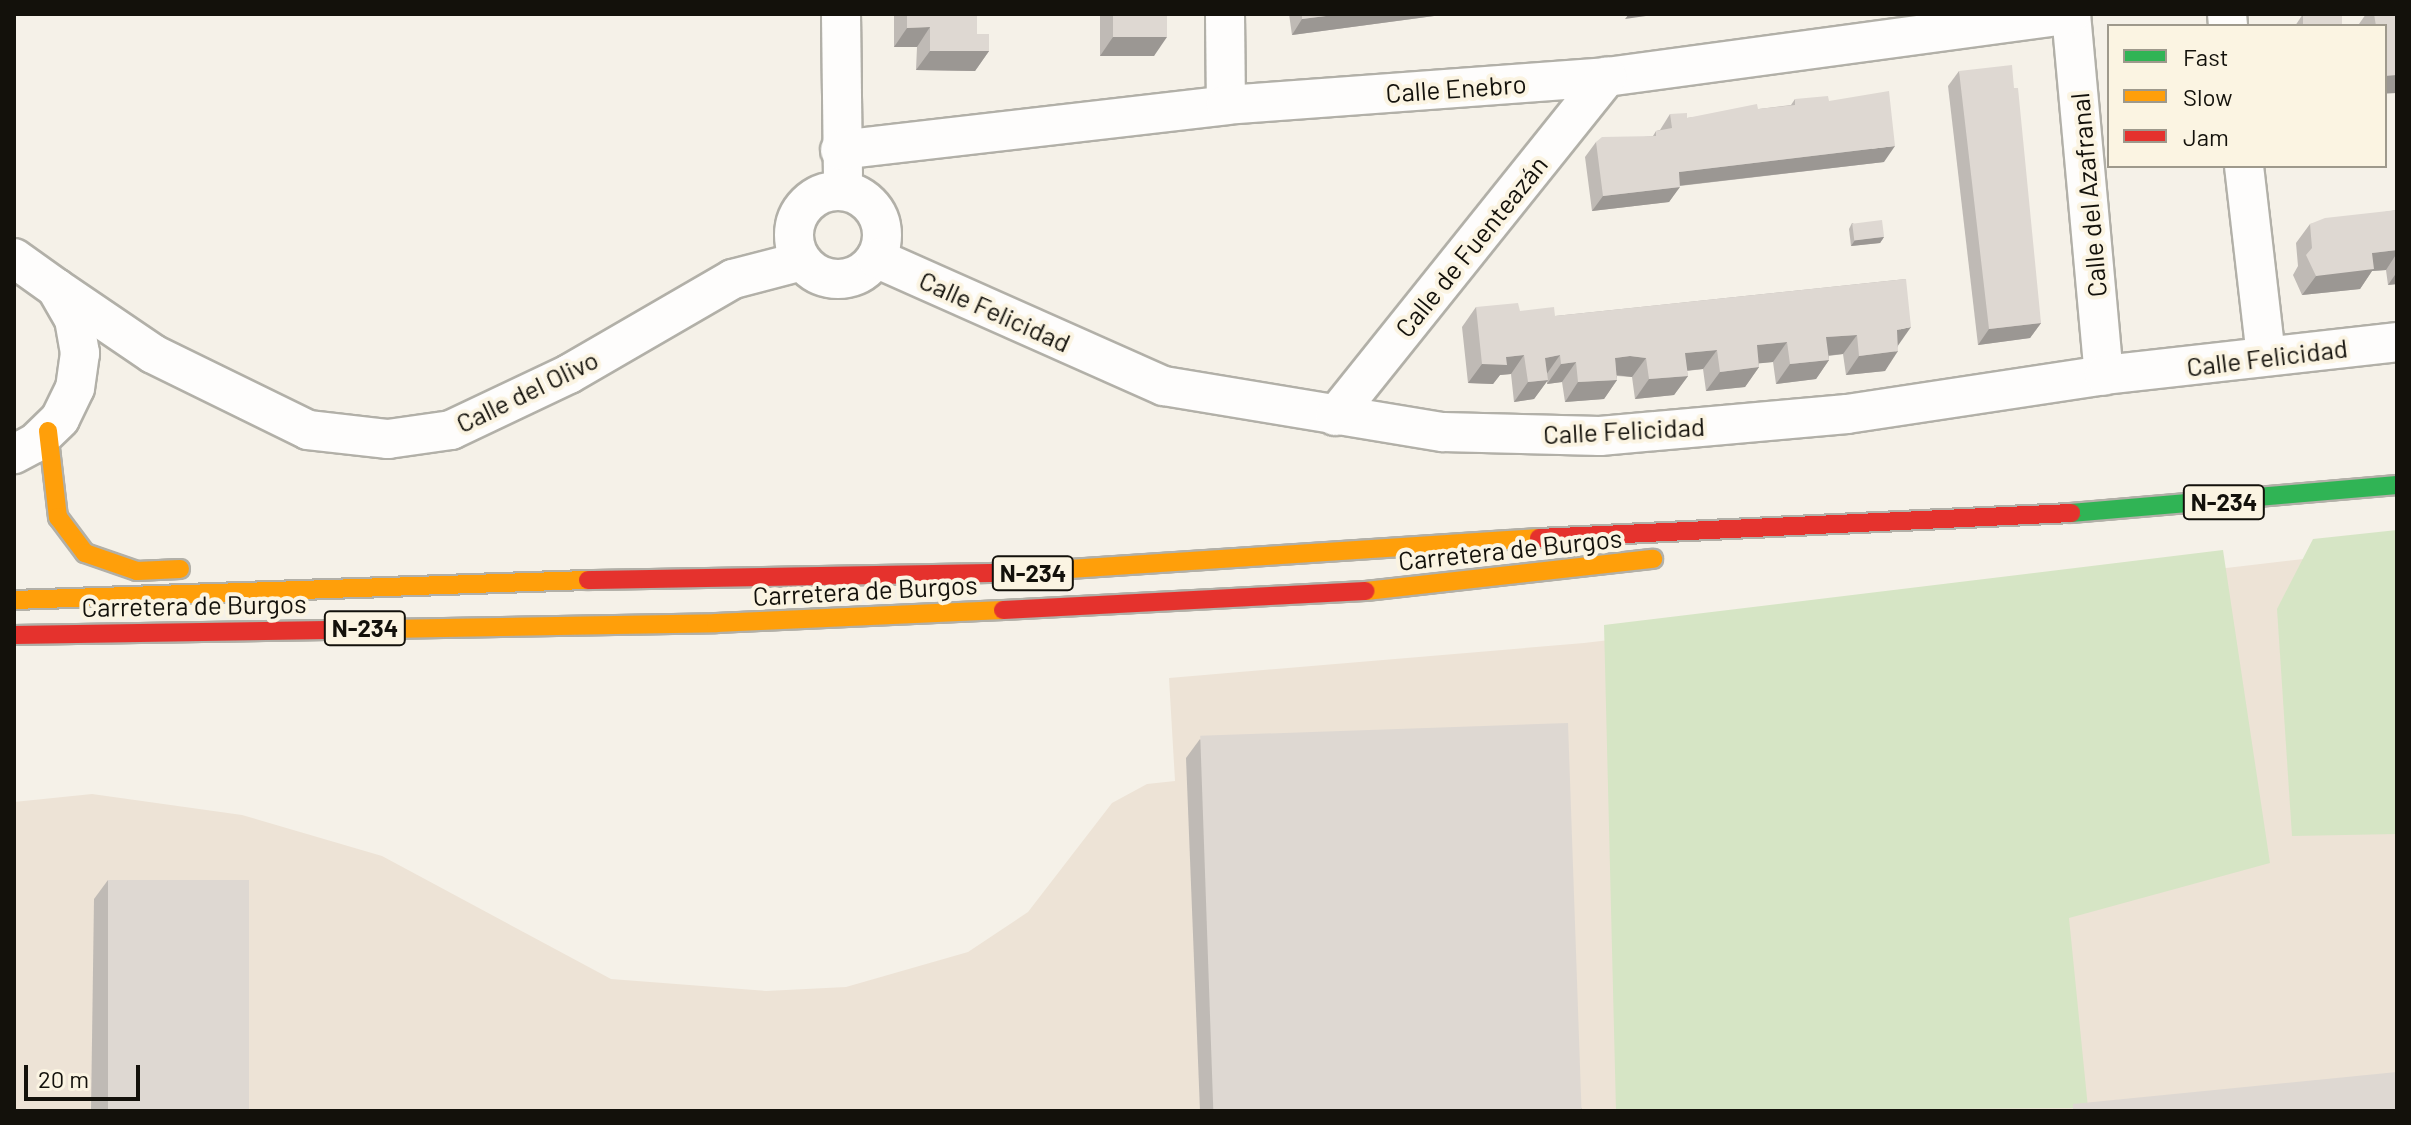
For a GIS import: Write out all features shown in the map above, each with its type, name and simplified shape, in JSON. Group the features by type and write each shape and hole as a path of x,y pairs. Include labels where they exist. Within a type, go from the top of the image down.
{"highway":[{"path":"48,431 58,517 85,553 137,571 200,569"},
{"name":"Carretera de Burgos","path":"1749,548 2050,515 2397,485"},
{"name":"Carretera de Burgos","path":"14,600 462,582 1067,572 1698,527 2050,515"},
{"path":"827,555 1067,572"},
{"name":"Carretera de Burgos","path":"14,635 716,623 1099,606 1337,594 1670,557"}],"street":[{"path":"841,14 840,150 844,191"},
{"path":"1225,14 1226,105"},
{"name":"Calle Enebro","path":"840,150 1226,105 1607,77 2071,14"},
{"name":"Calle del Azafranal","path":"2071,14 2104,375"},
{"name":"Calle de Fuenteazán","path":"1335,416 1607,77"},
{"path":"2244,168 2266,356"},
{"path":"844,191 869,204 877,216 881,244 876,258 866,269 840,279 825,278 802,261 795,246 799,212 827,192 844,191"},
{"name":"Calle del Olivo","path":"14,258 153,354 308,430 388,439 451,430 569,374 733,279 802,261"},
{"name":"Calle Felicidad","path":"876,258 1164,386 1443,432 1600,436 1847,414 2104,375 2397,342"},
{"path":"14,454 60,419 75,388 80,353 74,319 56,288"},
{"path":"75,388 106,361 153,354"}],"shaded area":[{"path":"2397,548 2397,1111 14,1111 14,802 92,794 242,815 382,856 611,979 766,991 846,987 968,952 1028,912 1112,803 1147,784 1175,781 1169,678 1584,643"}],"green space":[{"path":"2397,530 2397,834 2292,836 2277,609 2313,539"},
{"path":"2223,550 2270,863 2069,918 2088,1108 1616,1111 1604,625"}],"building":[{"path":"907,14 977,14 977,34 989,34 989,51 930,51 930,27 907,28"},
{"path":"1113,14 1167,14 1167,37 1113,37"},
{"path":"1302,14 1342,14 1302,19"},
{"path":"2303,14 2342,14 2342,24 2303,24"},
{"path":"2374,14 2397,14 2397,75 2387,76 2387,24 2376,24"},
{"path":"2012,65 2014,88 2018,88 2041,323 1989,329 1959,71"},
{"path":"1889,91 1895,146 1679,172 1680,187 1603,196 1596,142 1602,137 1656,136 1656,131 1672,128 1670,114 1687,113 1687,118 1757,104 1758,109 1795,105 1795,99 1828,96 1829,101"},
{"path":"2397,210 2397,250 2372,253 2374,269 2316,276 2306,255 2312,248 2310,224 2325,218"},
{"path":"1882,220 1884,237 1854,241 1852,224"},
{"path":"1906,279 1911,327 1897,330 1898,351 1859,356 1857,335 1826,337 1829,360 1790,364 1787,342 1757,345 1759,367 1720,372 1717,350 1685,353 1688,376 1649,379 1646,358 1630,356 1615,358 1617,380 1578,382 1576,362 1561,364 1560,355 1545,358 1548,380 1528,382 1524,355 1506,357 1507,365 1482,364 1476,307 1518,303 1520,311 1554,307 1555,316"},
{"path":"1568,723 1582,1111 1213,1111 1200,736"},
{"path":"108,880 249,880 249,1111 108,1111"},
{"path":"2397,1072 2397,1111 2073,1111 2073,1104"}],"traffic: fast":[{"path":"2071,513 2397,485"}],"traffic: slow":[{"path":"48,431 58,517 85,553 137,571 180,569"},
{"path":"1009,573 1539,538"},
{"path":"1366,591 1653,559"},
{"path":"14,600 588,580"},
{"path":"328,630 716,623 1003,610"}],"traffic: jam":[{"path":"1539,538 2071,513"},
{"path":"588,580 1009,573"},
{"path":"1003,610 1366,591"},
{"path":"14,635 328,630"}]}
